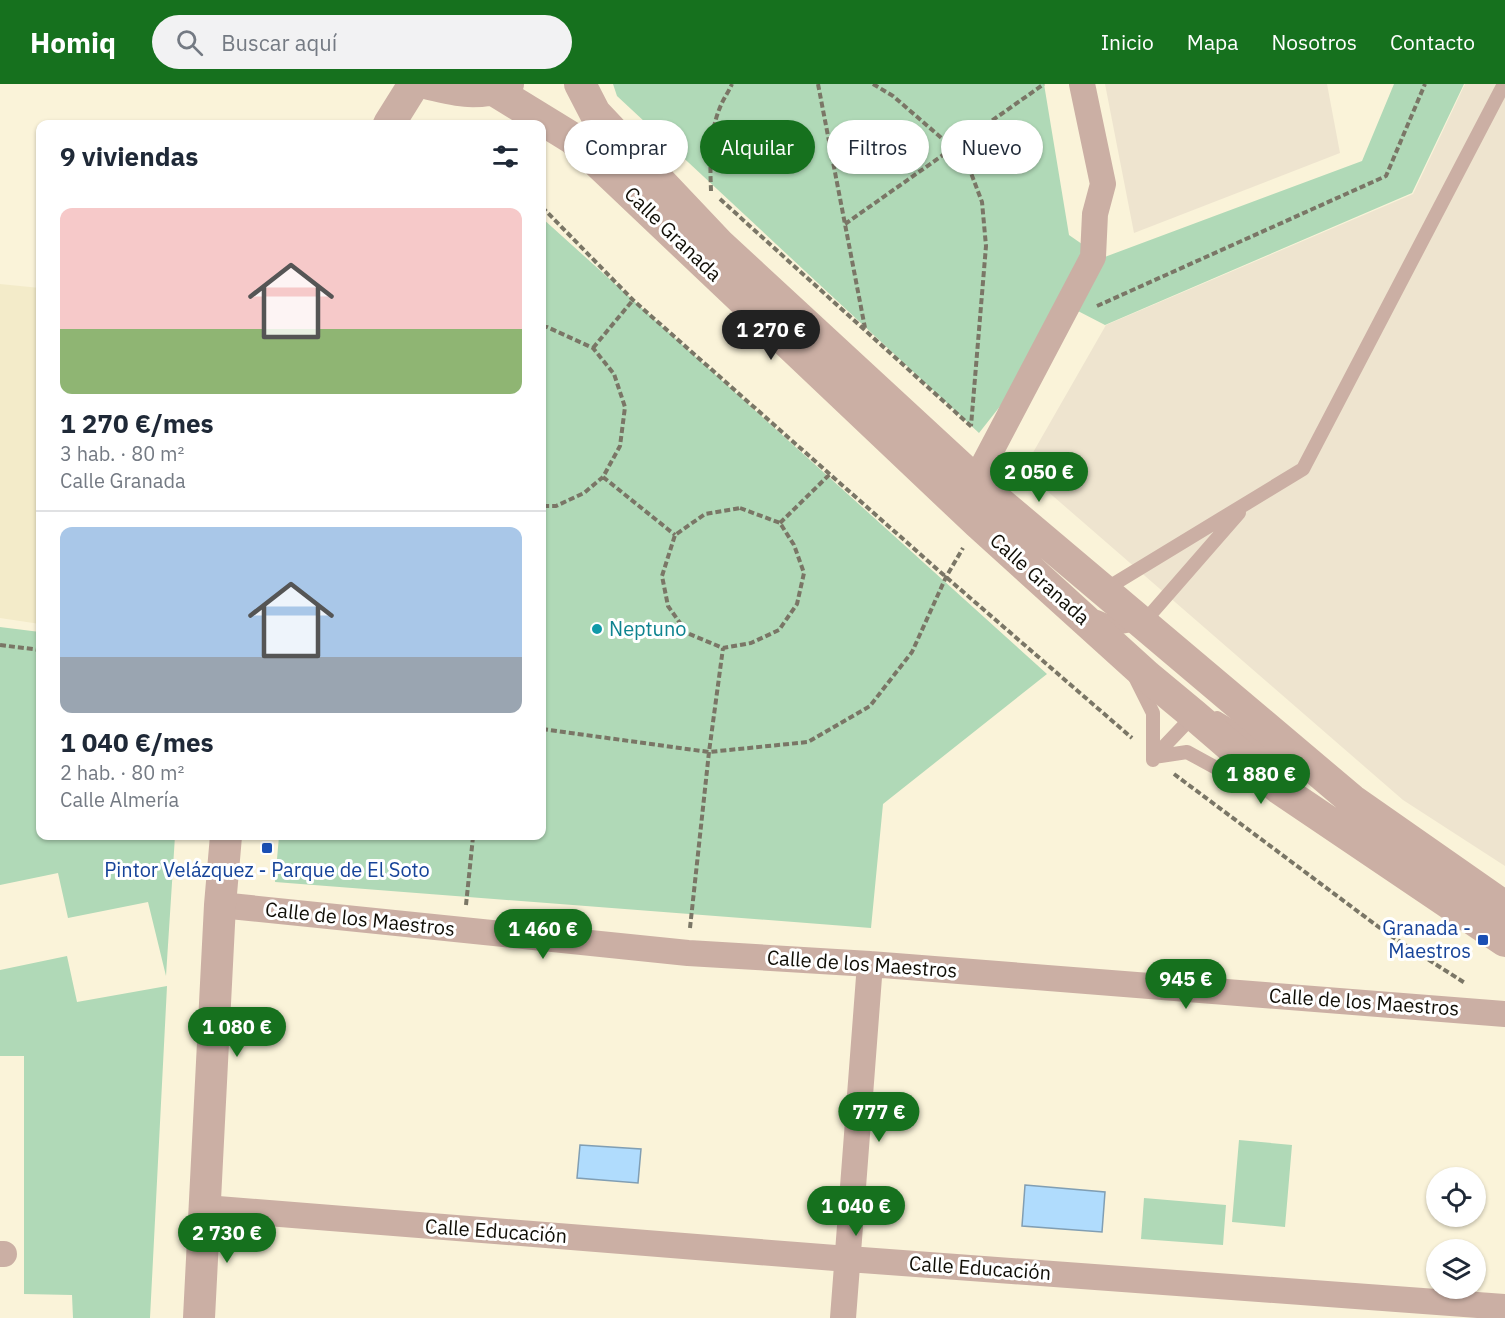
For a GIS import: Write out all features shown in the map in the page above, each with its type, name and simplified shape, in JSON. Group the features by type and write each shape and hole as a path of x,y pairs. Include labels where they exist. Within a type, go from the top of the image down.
{"street":[{"path":"392,120 414,84"},
{"path":"429,84 461,92 501,87"},
{"name":"Calle Granada","path":"580,84 595,113 719,244 975,481 1352,800 1505,907"},
{"path":"975,481 1094,257 1095,214 1103,184 1082,84"},
{"name":"Calle Granada","path":"501,87 572,138 978,523 1147,676 1280,789 1505,941"},
{"path":"199,1318 220,905 226,840"},
{"name":"Calle de los Maestros","path":"220,905 688,953 870,964 1505,1014"},
{"path":"843,1318 870,964"},
{"name":"Calle Educación","path":"205,1208 1505,1307"}],"lane":[{"path":"1104,590 1303,469 1504,84"},
{"path":"1068,605 1120,627 1143,623 1247,504"},
{"path":"1125,657 1154,713 1153,761"},
{"path":"1153,761 1194,715 1206,711 1352,800"},
{"path":"1153,761 1187,752 1242,782 1280,789"}],"path":[{"path":"711,191 710,166 714,129 720,107 732,84"},
{"path":"818,84 865,329"},
{"path":"873,84 893,96 941,138"},
{"path":"993,120 1044,84"},
{"path":"845,224 941,156"},
{"path":"971,174 982,202 986,246 971,426"},
{"path":"703,183 993,446"},
{"path":"546,211 633,300 1153,761 1388,934 1466,984"},
{"path":"593,348 633,300"},
{"path":"546,327 593,348 614,374 625,407 620,446 603,477 584,493 556,506 546,506"},
{"path":"780,523 830,474"},
{"path":"603,477 675,535"},
{"path":"740,508 780,523 794,545 804,573 797,604 779,630 751,643 723,648 687,633 668,606 662,576 675,535 705,514 740,508"},
{"path":"0,645 36,650"},
{"path":"688,953 709,752 723,648"},
{"path":"464,930 471,840"}],"shaded area":[{"path":"1105,84 1327,84 1340,153 1134,233"},
{"path":"1465,84 1505,84 1505,866 1403,800 1023,470 1106,325 1413,194"},
{"path":"0,284 36,288 36,623 0,618"}],"green space":[{"path":"613,84 1044,84 1069,235 1102,258 1362,161 1394,84 1464,84 1412,193 1105,325 1076,310 979,433 701,174 815,174 815,120 700,120 700,173 688,162 688,120 643,120 617,96"},
{"path":"546,222 1047,674 883,804 871,928 275,882 279,840 546,840"},
{"path":"0,627 36,632 36,840 175,840 166,976 148,902 68,918 58,873 0,885"},
{"path":"67,956 77,1002 167,986 150,1318 73,1318 72,1295 24,1294 24,1056 0,1056 0,970"},
{"path":"1239,1140 1292,1145 1285,1227 1232,1222"},
{"path":"1144,1198 1226,1205 1223,1245 1141,1239"}],"water":[{"path":"580,1145 641,1149 638,1183 577,1178"},
{"path":"1025,1185 1105,1192 1102,1232 1022,1226"}],"place":[{"name":"Neptuno","path":"597,629"},
{"name":"Pintor Velázquez - Parque de El Soto","path":"267,848"},
{"name":"Granada - Maestros","path":"1483,940"}]}
